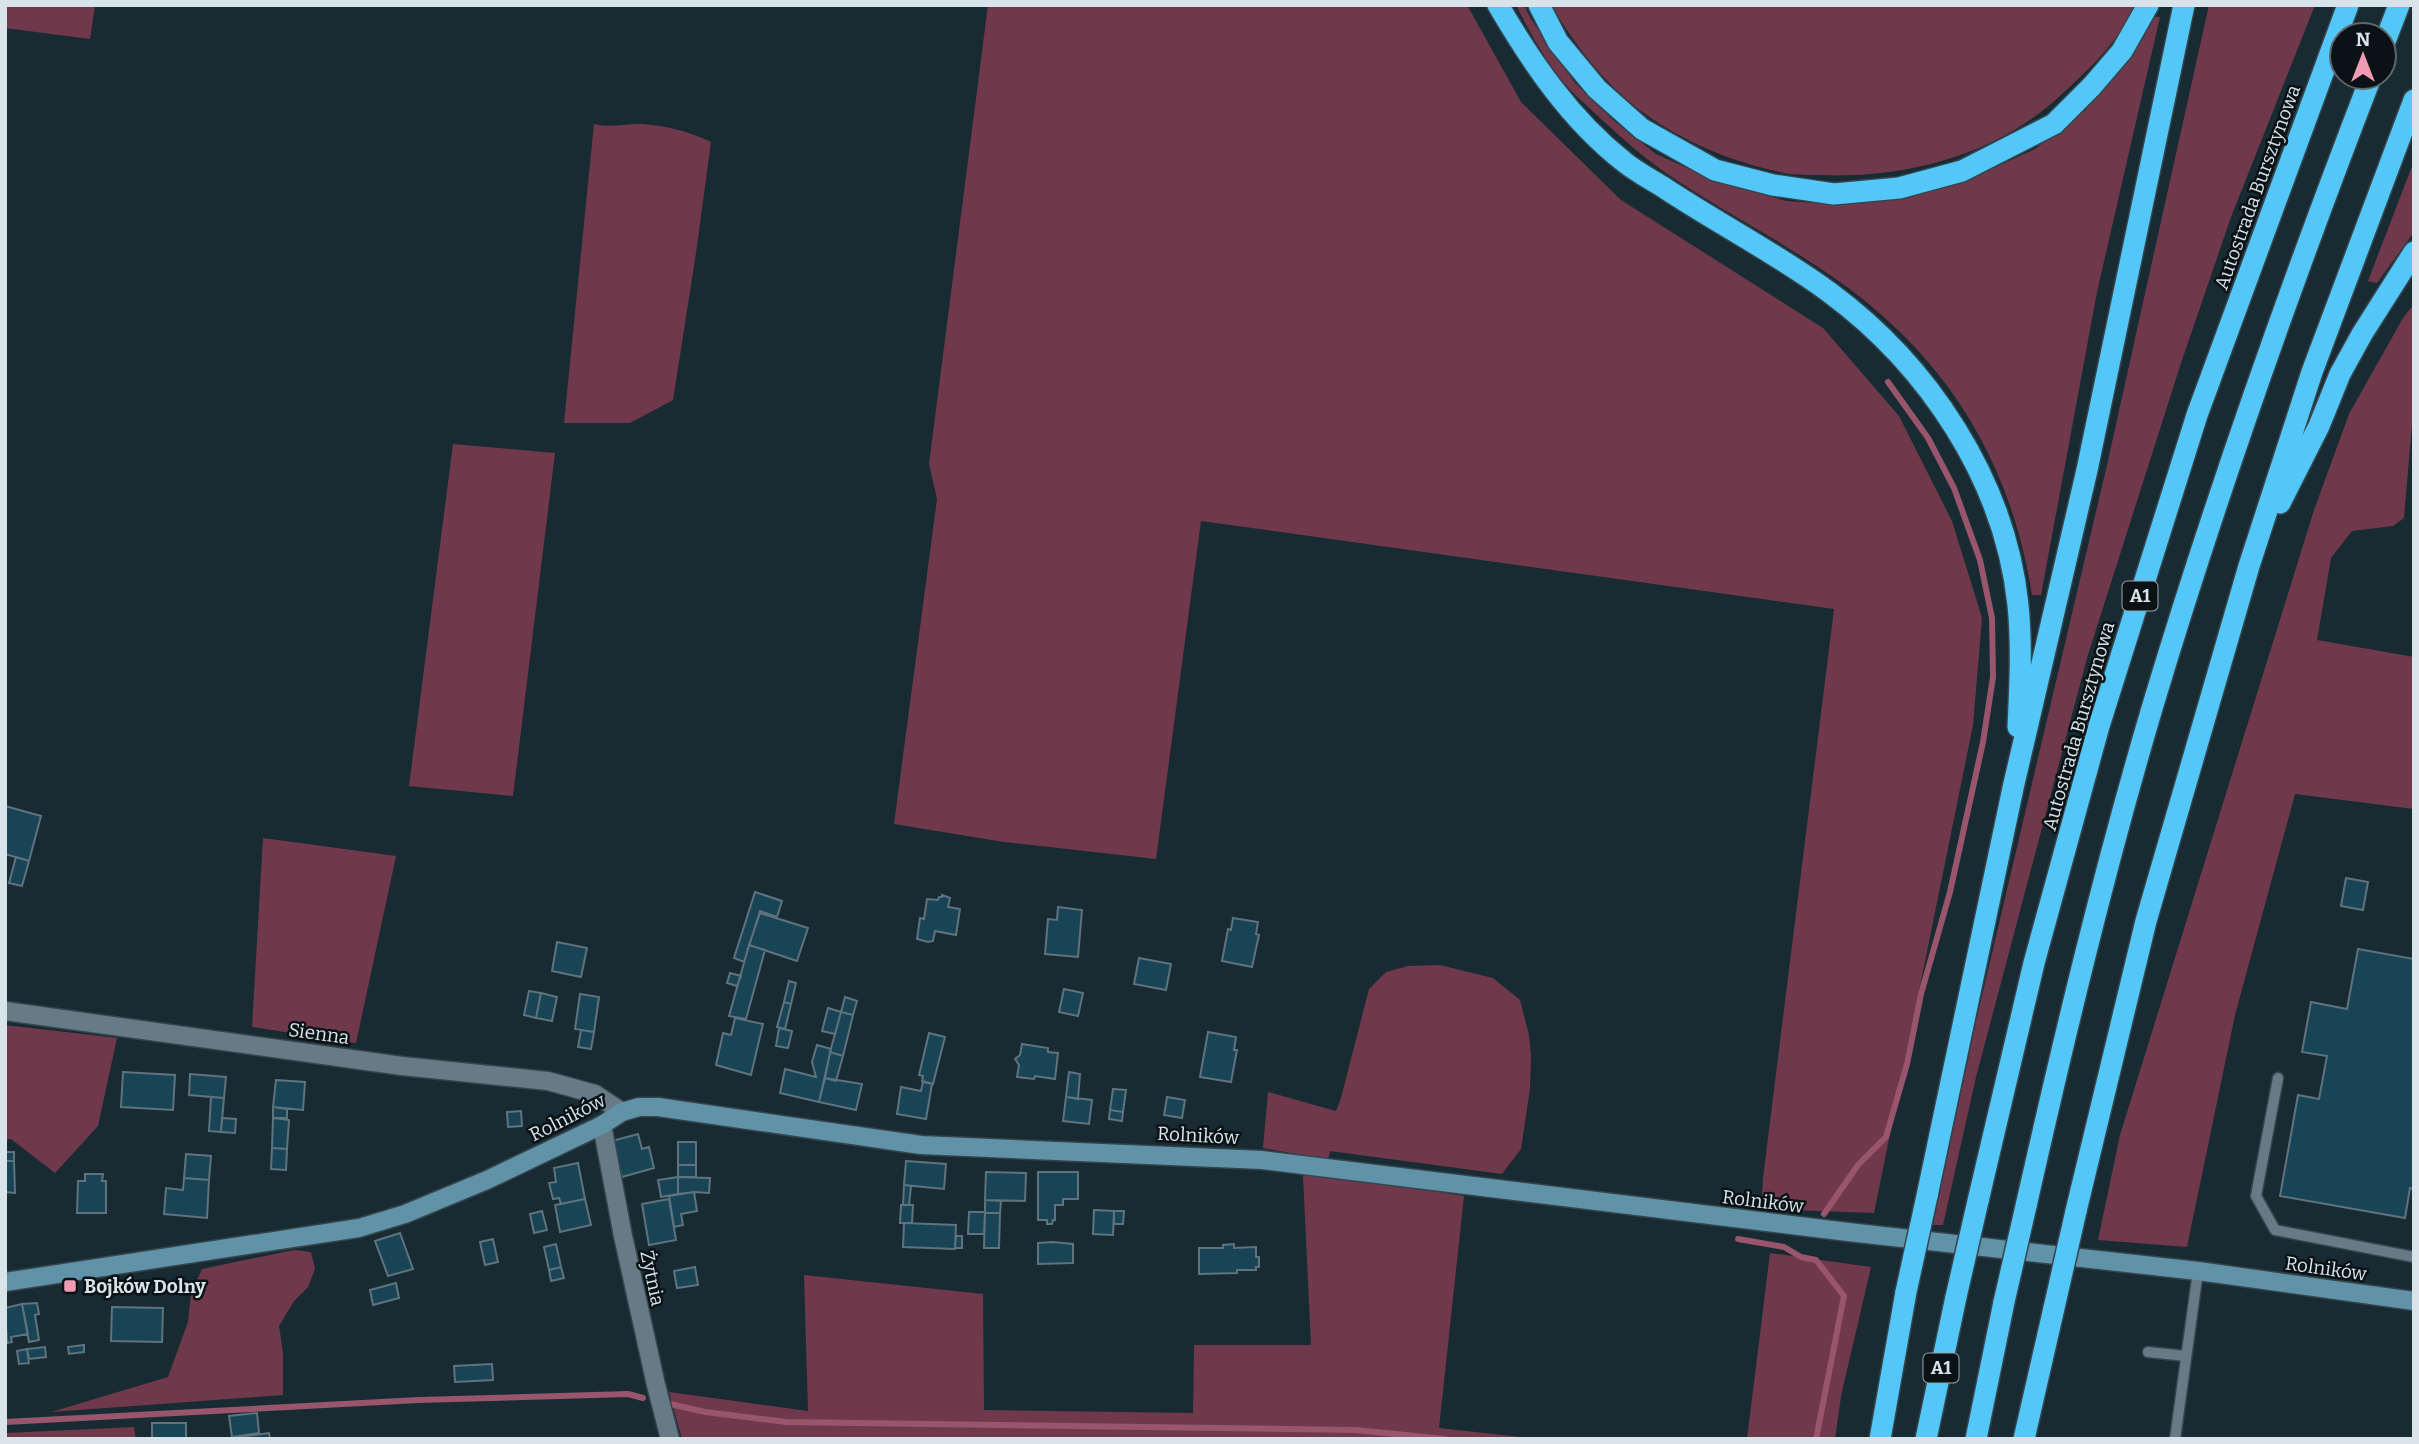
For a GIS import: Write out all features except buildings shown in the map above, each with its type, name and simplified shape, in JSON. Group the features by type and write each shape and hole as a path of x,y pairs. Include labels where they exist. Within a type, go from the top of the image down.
{"highway":[{"path":"1498,5 1529,58 1573,115 1623,161 1829,292 1884,338 1924,383 1961,437 1988,489 2006,545 2018,602 2021,651 2014,788"},
{"path":"1539,5 1558,42 1573,61 1597,89 1642,129 1715,170 1773,184 1834,194 1899,188 1962,171 2054,124 2122,51 2148,5"},
{"path":"1880,1439 1906,1292 2014,788 2081,496 2184,5"},
{"name":"Autostrada Bursztynowa","path":"1926,1439 1956,1297 2034,963 2099,726 2197,415 2348,5"},
{"name":"A1","path":"1976,1439 2064,1036 2157,695 2199,556 2253,396 2300,261 2366,91"},
{"path":"2024,1439 2146,921 2249,566 2312,372 2414,100"},
{"path":"2249,566 2319,426 2340,374 2414,252"}],"street":[{"name":"Sienna","path":"5,1011 402,1066 548,1081 595,1094 622,1112"},
{"name":"Rolników","path":"5,1282 359,1228 405,1214 487,1180 602,1125 622,1112 639,1107 658,1107 921,1145 1262,1160 1834,1231 2198,1271 2414,1301"},
{"name":"Żytnia","path":"602,1125 623,1236 670,1439"}],"lane":[{"path":"2278,1078 2256,1196 2275,1230 2414,1257"},
{"path":"2175,1439 2198,1271"},
{"path":"2148,1352 2186,1356"}],"shaded area":[{"path":"5,5 95,5 90,39 5,28"},
{"path":"988,5 1467,5 1521,102 1621,200 1823,328 1899,416 1952,521 1982,618 1973,725 1874,1213 1761,1209 1834,609 1201,521 1156,859 1004,842 894,824 937,499 929,464"},
{"path":"1516,5 1524,5 1575,83 1614,121 1656,154 1716,181 1786,201 1831,204 1894,199 1963,182 2035,149 2085,110 2132,55 2155,17 2160,17 2097,292 2041,595 2032,595 2021,543 2006,494 1986,448 1961,406 1932,366 1898,330 1859,296 1797,253 1666,173 1625,140 1558,76"},
{"path":"1551,5 2134,5 2121,30 2092,65 2036,116 2009,133 1950,159 1918,167 1854,175 1798,175 1732,159 1677,134 1644,113 1604,78 1570,35"},
{"path":"2209,5 2315,5 2231,217 2181,363 2087,658 1976,1077 1943,1225 1933,1225 1977,1017 2107,465"},
{"path":"594,124 658,126 711,142 673,400 630,423 564,423"},
{"path":"2414,161 2414,232 2377,283 2368,281"},
{"path":"2414,304 2414,401 2404,518 2393,526 2352,531 2331,558 2317,640 2414,657 2414,809 2295,794 2235,1015 2187,1247 2098,1240 2120,1135 2314,510 2349,414 2403,318"},
{"path":"453,444 555,453 513,796 409,786"},
{"path":"263,838 396,856 356,1043 252,1027"},
{"path":"1440,965 1493,978 1520,1000 1529,1035 1531,1057 1530,1089 1521,1149 1502,1174 1330,1151 1325,1175 1464,1196 1439,1428 1541,1439 682,1439 669,1392 808,1411 804,1275 983,1294 984,1410 1193,1413 1194,1345 1311,1345 1302,1155 1263,1148 1268,1092 1336,1111 1369,989 1386,972 1408,966"},
{"path":"5,1025 117,1038 98,1126 55,1173 11,1139 5,1140"},
{"path":"294,1250 311,1252 315,1269 308,1287 294,1301 279,1326 283,1353 283,1395 51,1412 168,1377 188,1322 191,1294 202,1269"},
{"path":"1770,1253 1871,1267 1841,1396 1835,1439 1747,1439"},
{"path":"134,1427 136,1439 8,1439 6,1433"}],"waterway":[{"path":"1824,1214 1858,1165 1886,1137 1907,1064 1921,994 1950,892 1983,742 1993,677 1992,618 1980,560 1954,488 1928,438 1888,382"},
{"path":"1738,1239 1784,1247 1801,1257 1816,1260 1844,1296 1816,1439"},
{"path":"5,1422 419,1400 628,1394 643,1398"},
{"path":"666,1403 705,1412 786,1422 1356,1430 1445,1439"}],"place":[{"name":"Bojków Dolny","path":"70,1286"}]}
